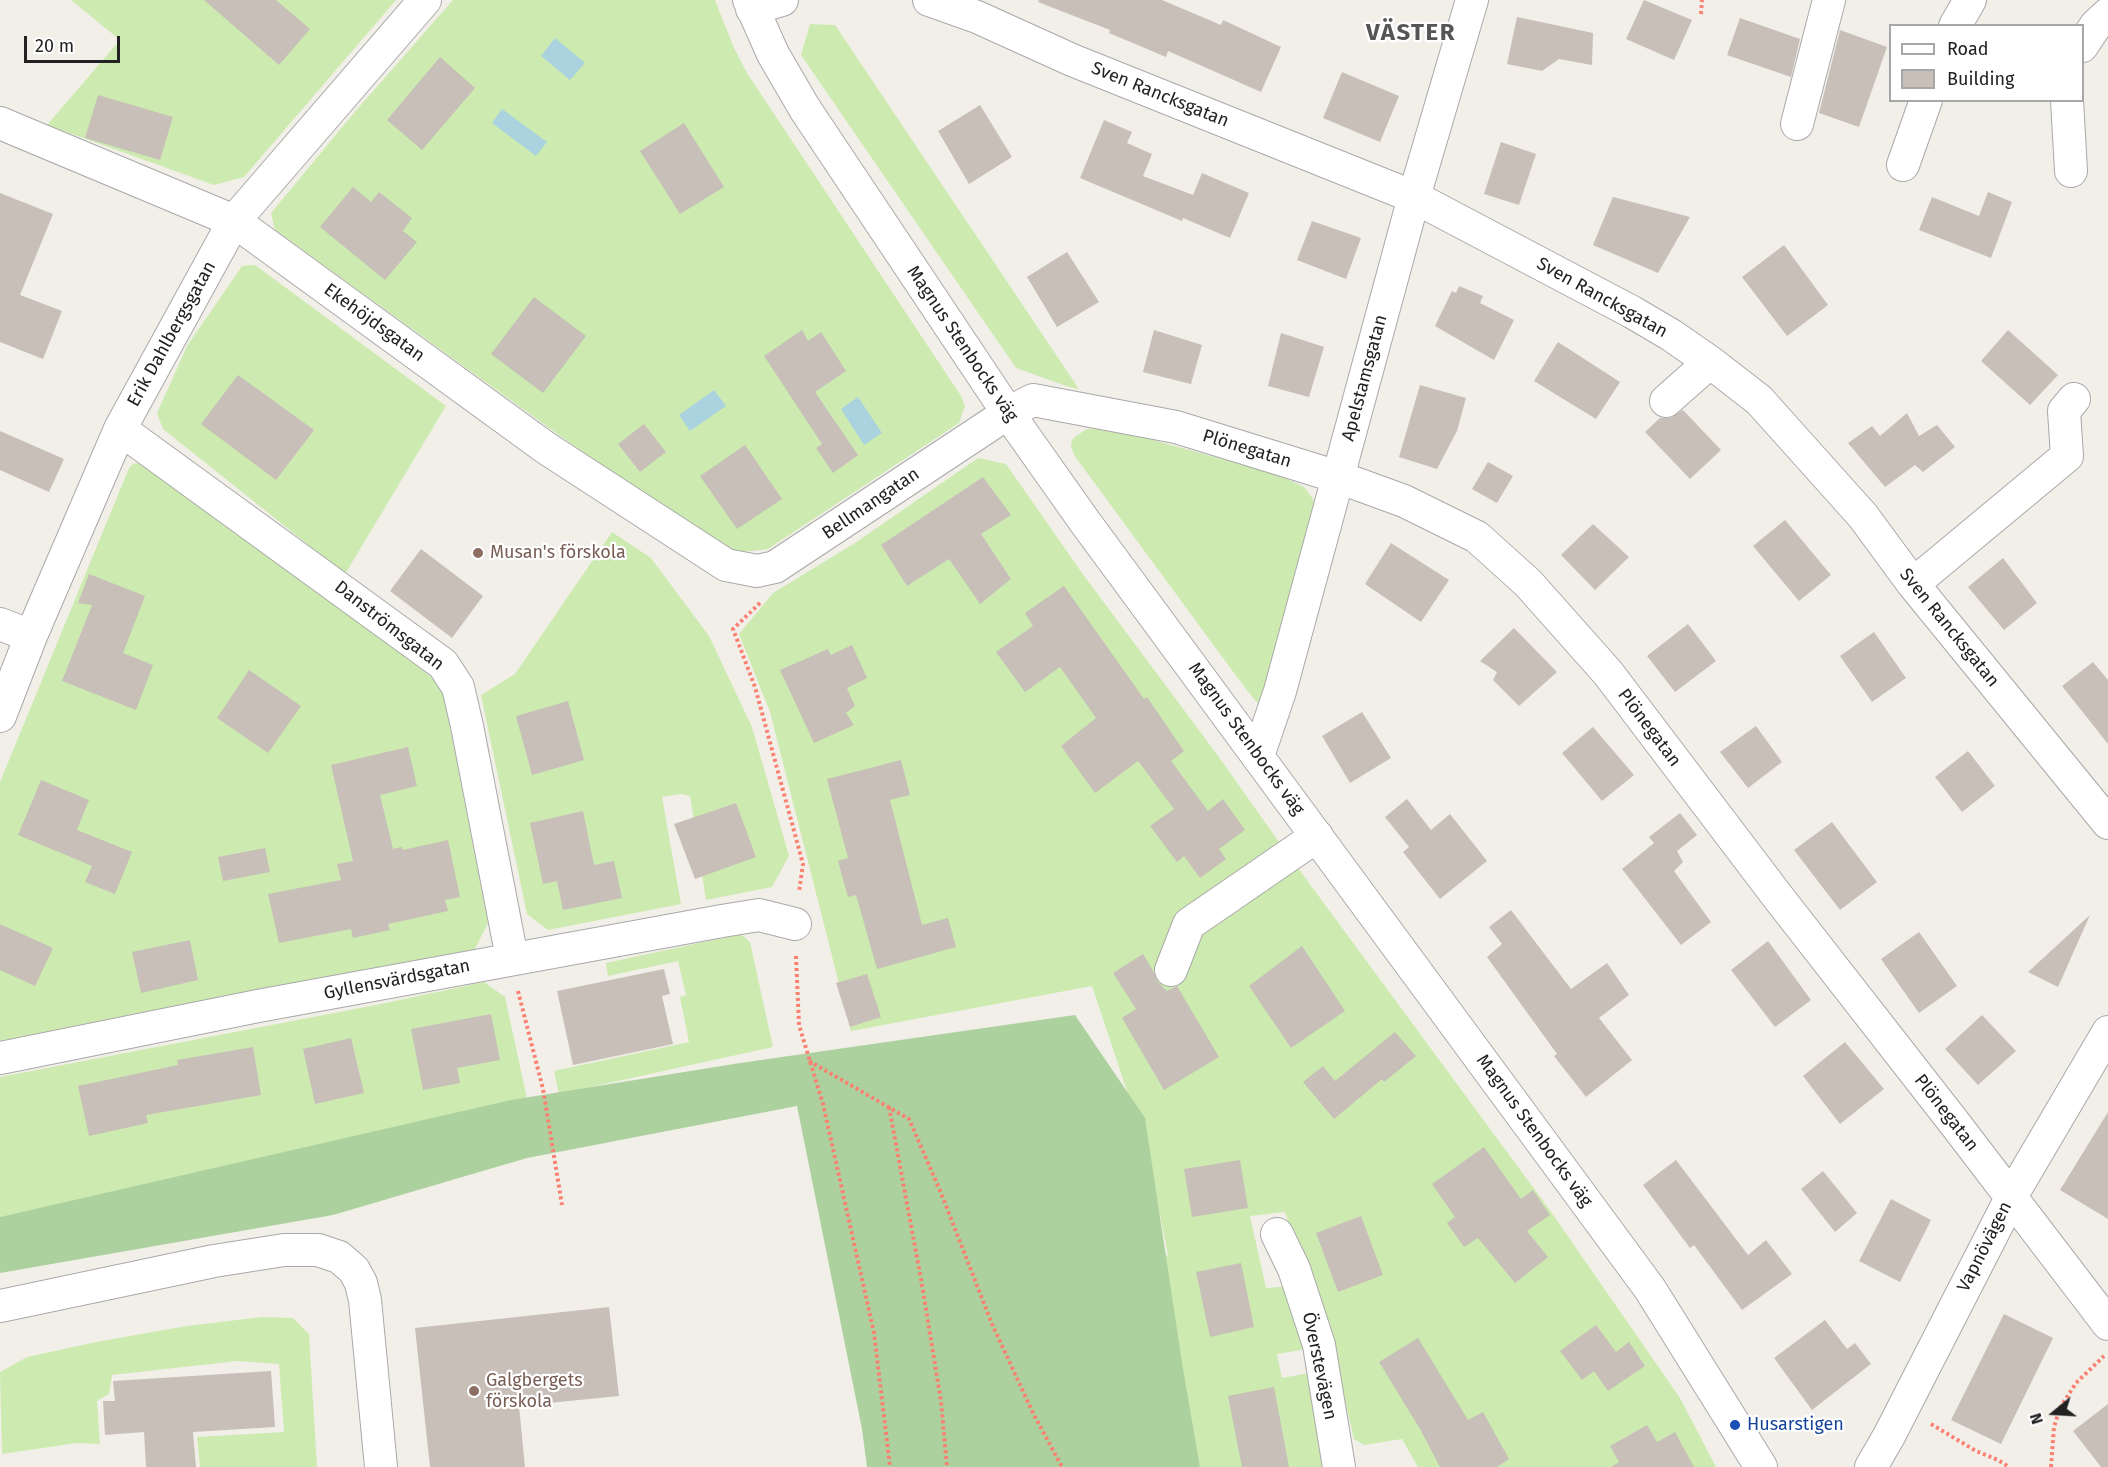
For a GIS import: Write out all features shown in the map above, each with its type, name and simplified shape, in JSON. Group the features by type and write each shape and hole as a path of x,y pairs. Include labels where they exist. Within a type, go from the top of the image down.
{"street":[{"name":"Erik Dahlbergsgatan","path":"0,716 31,636 120,429 234,221 425,0"},
{"path":"751,4 782,0"},
{"name":"Sven Rancksgatan","path":"928,0 977,17 1072,60 1413,197 1632,312 1710,362 1759,400 1794,436 1863,516 1913,584 2108,823"},
{"name":"Apelstamsgatan","path":"1258,756 1280,691 1413,197 1472,0"},
{"path":"1797,124 1829,0"},
{"path":"1957,24 1970,0"},
{"name":"Magnus Stenbocks väg","path":"751,4 773,54 805,109 1008,413 1092,531 1650,1289 1761,1467"},
{"path":"2084,43 2096,25 2108,14"},
{"path":"1903,165 1925,102"},
{"path":"2067,102 2071,171"},
{"name":"Ekehöjdsgatan","path":"0,123 234,221 546,448 726,565"},
{"path":"1666,401 1710,362"},
{"path":"1913,584 2067,456 2064,411 2074,399"},
{"name":"Plönegatan","path":"1008,413 1033,400 1176,428 1338,477 1404,501 1477,537 1558,615 1608,673 2011,1198 2107,1339"},
{"name":"Bellmangatan","path":"726,565 757,571 775,567 1008,413"},
{"name":"Danströmsgatan","path":"120,429 443,664 458,687 512,958"},
{"path":"0,624 31,636"},
{"path":"1171,970 1190,924 1317,836"},
{"name":"Gyllensvärdsgatan","path":"0,1058 512,958 759,915 795,924"},
{"name":"Vapnövägen","path":"1871,1467 2011,1198 2108,1032"},
{"name":"Överstevägen","path":"1277,1234 1294,1269 1319,1345 1339,1467"},
{"path":"0,1306 160,1272 284,1250 318,1250 339,1257 354,1270 361,1283 365,1300 381,1467"}],"path":[{"path":"1701,15 1702,0"},
{"path":"766,596 734,629 755,687 802,864 795,924 799,1025 823,1104 874,1333 890,1467"},
{"path":"512,958 520,1002 543,1089 562,1205"},
{"path":"809,1061 909,1119 993,1324 1033,1413 1062,1467"},
{"path":"888,1106 927,1312 941,1401 947,1467"},
{"path":"2051,1467 2054,1427 2060,1408 2107,1339"},
{"path":"1928,1422 1976,1451 2009,1467"}],"green space":[{"path":"71,0 396,0 244,177 214,185 47,125 120,40"},
{"path":"453,0 715,0 734,48 747,73 961,396 965,406 959,423 768,549 734,553 588,456 275,230 271,213 353,114"},
{"path":"810,24 835,25 1079,389 1016,368 801,55"},
{"path":"255,265 446,406 345,574 163,429 157,413 187,346 242,266"},
{"path":"1106,427 1276,474 1304,487 1313,499 1315,509 1262,707 1234,673 1074,455 1071,446 1076,436 1087,429"},
{"path":"978,458 1006,464 1082,573 1549,1209 1680,1398 1716,1467 1418,1467 1402,1439 1364,1445 1354,1439 1336,1362 1285,1212 1250,1216 1266,1288 1292,1286 1307,1349 1277,1354 1282,1378 1309,1373 1325,1467 1200,1467 1161,1258 1168,1255 1148,1154 1092,986 851,1031 770,712 739,634 773,593 855,543"},
{"path":"140,463 286,567 442,685 488,923 474,951 0,1041 0,782 129,468 133,464"},
{"path":"612,532 651,558 709,636 752,727 789,856 772,887 706,900 690,796 682,794 662,797 681,904 548,930 527,914 481,695 515,674"},
{"path":"741,934 750,942 773,1047 559,1094 554,1071 689,1042 680,997 686,995 678,961 608,976 606,963"},
{"path":"484,982 505,997 536,1140 67,1203 0,1217 0,1077"},
{"path":"1075,1015 1145,1118 1200,1467 867,1467 862,1429 797,1106 527,1158 333,1215 0,1273 0,1217 511,1100 740,1063"},
{"path":"262,1317 293,1318 309,1334 317,1467 200,1467 197,1437 284,1432 279,1364 237,1361 112,1375 109,1394 97,1401 100,1444 77,1443 2,1454 0,1372 27,1357 187,1326"}],"water":[{"path":"555,38 585,63 570,80 541,56"},
{"path":"502,109 547,142 536,156 492,123"},
{"path":"714,390 726,406 690,431 679,415"},
{"path":"858,397 882,433 864,445 841,409"}],"building":[{"path":"204,0 276,0 310,29 279,65"},
{"path":"1039,0 1162,0 1221,25 1223,20 1281,47 1261,92 1168,51 1166,57 1109,33 1110,30 1038,2"},
{"path":"1644,0 1692,20 1674,60 1626,39"},
{"path":"1517,17 1593,33 1592,65 1559,59 1542,71 1507,64"},
{"path":"1740,18 1800,39 1791,77 1727,55"},
{"path":"1840,30 1887,47 1859,127 1819,113"},
{"path":"440,57 475,88 422,150 387,120"},
{"path":"1342,72 1399,96 1380,142 1323,118"},
{"path":"98,95 173,117 160,160 85,138"},
{"path":"980,105 1012,157 969,184 938,131"},
{"path":"1104,120 1132,132 1127,143 1152,154 1143,176 1193,195 1202,173 1249,193 1230,238 1183,218 1182,221 1080,178"},
{"path":"684,123 724,187 680,214 640,151"},
{"path":"1501,142 1536,154 1519,205 1484,194"},
{"path":"353,187 371,202 379,192 412,218 403,231 417,242 385,280 320,227"},
{"path":"1988,192 2012,202 1991,258 1919,230 1932,197 1979,216"},
{"path":"0,193 53,214 20,295 62,311 43,359 0,342"},
{"path":"1613,197 1690,217 1658,273 1593,245"},
{"path":"1312,221 1361,238 1346,279 1297,260"},
{"path":"1784,245 1828,305 1787,336 1742,277"},
{"path":"1067,252 1099,302 1057,327 1027,277"},
{"path":"1459,286 1483,296 1480,303 1514,320 1494,360 1435,326 1452,291 1456,293"},
{"path":"534,297 586,336 543,393 491,354"},
{"path":"802,330 808,341 821,332 846,371 815,392 858,455 833,473 816,448 822,444 764,356"},
{"path":"1154,330 1202,345 1191,384 1143,372"},
{"path":"2008,330 2058,375 2030,405 1981,361"},
{"path":"1281,333 1324,347 1309,397 1268,386"},
{"path":"1558,342 1620,382 1596,419 1534,381"},
{"path":"238,375 314,430 276,480 201,424"},
{"path":"1420,385 1466,398 1457,431 1437,469 1399,457"},
{"path":"1683,410 1721,450 1690,479 1645,432 1660,418 1670,418"},
{"path":"1907,413 1919,436 1937,425 1955,447 1923,472 1915,465 1885,487 1848,443 1872,426 1880,436"},
{"path":"644,424 666,452 640,472 618,444"},
{"path":"0,431 64,459 49,492 0,470"},
{"path":"745,445 782,499 737,529 700,476"},
{"path":"1488,462 1513,476 1497,503 1472,489"},
{"path":"983,477 1011,515 981,534 1011,579 980,604 949,559 907,586 881,545"},
{"path":"1785,520 1831,575 1799,601 1753,546"},
{"path":"1593,524 1629,557 1595,590 1561,555"},
{"path":"1391,543 1449,580 1421,622 1365,584"},
{"path":"421,549 483,596 452,638 390,591"},
{"path":"2003,558 2037,603 2004,630 1968,587"},
{"path":"89,574 145,596 123,653 153,665 136,710 62,681 92,605 78,603"},
{"path":"1064,586 1144,699 1147,697 1184,751 1171,761 1208,811 1223,799 1245,830 1219,849 1226,859 1200,878 1184,856 1177,862 1150,826 1174,809 1138,761 1095,793 1061,746 1096,718 1060,667 1025,692 996,652 1033,626 1025,613"},
{"path":"1688,624 1716,661 1675,692 1647,656"},
{"path":"1514,628 1557,672 1519,706 1493,680 1497,672 1480,661"},
{"path":"1874,632 1906,678 1872,702 1840,656"},
{"path":"852,645 867,678 847,688 855,706 846,713 854,725 814,743 780,670 828,649 831,655"},
{"path":"2093,662 2108,680 2108,744 2062,686"},
{"path":"249,670 301,706 268,753 217,718"},
{"path":"568,701 584,760 532,775 516,716"},
{"path":"1362,712 1391,758 1350,783 1322,736"},
{"path":"1756,726 1782,762 1748,788 1720,752"},
{"path":"1593,727 1634,775 1602,801 1562,753"},
{"path":"408,747 417,786 380,795 393,849 402,847 403,850 448,840 460,897 445,900 448,911 388,924 390,930 353,938 351,929 279,943 268,894 341,880 337,864 353,861 331,765"},
{"path":"1968,751 1995,786 1962,812 1935,777"},
{"path":"901,760 910,795 890,800 922,925 948,918 956,947 877,969 856,895 848,897 838,861 848,858 827,779"},
{"path":"41,780 89,800 77,830 132,852 115,894 85,882 92,866 18,835"},
{"path":"1407,799 1431,830 1450,814 1487,861 1440,899 1403,852 1409,847 1385,817"},
{"path":"736,803 756,857 695,879 674,824"},
{"path":"583,811 594,865 614,861 622,898 563,910 557,881 543,884 530,823"},
{"path":"1680,813 1697,835 1677,851 1683,862 1674,871 1711,922 1681,945 1622,869 1654,843 1649,837"},
{"path":"1832,822 1877,882 1840,910 1794,850"},
{"path":"265,848 270,872 223,881 218,857"},
{"path":"1511,910 1571,989 1607,963 1629,995 1599,1018 1632,1060 1586,1097 1554,1056 1557,1054 1487,957 1502,944 1489,927"},
{"path":"2090,915 2058,987 2028,972"},
{"path":"0,924 53,948 35,986 0,970"},
{"path":"1919,932 1957,986 1919,1013 1881,959"},
{"path":"190,940 198,980 141,993 132,952"},
{"path":"1768,941 1811,1000 1775,1027 1731,970"},
{"path":"1302,946 1345,1011 1291,1048 1249,986"},
{"path":"1143,954 1157,981 1167,991 1177,986 1219,1057 1164,1090 1122,1018 1136,1009 1113,973"},
{"path":"664,969 670,994 662,996 673,1044 573,1065 557,991"},
{"path":"867,974 881,1017 850,1027 836,983"},
{"path":"491,1014 500,1060 457,1068 460,1083 423,1090 411,1029"},
{"path":"1982,1015 2016,1051 1978,1085 1945,1049"},
{"path":"1395,1032 1416,1056 1384,1082 1382,1079 1334,1119 1303,1082 1323,1066 1335,1081"},
{"path":"351,1038 364,1093 315,1104 303,1049"},
{"path":"1845,1042 1884,1089 1840,1124 1803,1076"},
{"path":"253,1047 261,1095 146,1115 148,1123 89,1136 78,1086 178,1065 177,1060"},
{"path":"2108,1112 2108,1219 2060,1190"},
{"path":"1484,1147 1521,1199 1533,1190 1550,1215 1527,1231 1548,1257 1515,1283 1478,1238 1464,1247 1447,1223 1455,1217 1432,1184"},
{"path":"1240,1160 1248,1208 1192,1217 1184,1169"},
{"path":"1676,1160 1748,1255 1766,1240 1792,1274 1742,1310 1694,1245 1690,1248 1643,1185"},
{"path":"1823,1171 1857,1213 1835,1232 1801,1189"},
{"path":"1891,1199 1931,1220 1900,1282 1859,1261"},
{"path":"1361,1216 1383,1275 1338,1292 1316,1233"},
{"path":"1241,1263 1254,1327 1210,1337 1196,1272"},
{"path":"609,1307 619,1396 519,1406 525,1467 430,1467 415,1328"},
{"path":"2004,1314 2053,1338 2001,1444 1951,1420"},
{"path":"1825,1320 1847,1349 1855,1343 1871,1364 1812,1410 1774,1358"},
{"path":"1596,1325 1616,1352 1629,1342 1645,1366 1608,1391 1594,1371 1582,1380 1560,1351"},
{"path":"1418,1338 1468,1420 1483,1412 1509,1459 1497,1467 1440,1467 1379,1362"},
{"path":"271,1371 275,1427 193,1432 196,1467 146,1467 144,1432 105,1435 103,1401 115,1401 113,1381"},
{"path":"1274,1387 1289,1467 1242,1467 1228,1396"},
{"path":"2108,1404 2108,1467 2101,1467 2073,1431"},
{"path":"1647,1425 1657,1442 1675,1432 1694,1467 1611,1467 1619,1462 1610,1446"}],"place":[{"name":"Musan's förskola","path":"478,553"},
{"name":"Galgbergets förskola","path":"474,1391"},
{"name":"Husarstigen","path":"1735,1425"}],"district":[{"name":"VÄSTER","path":"1411,33"}]}
